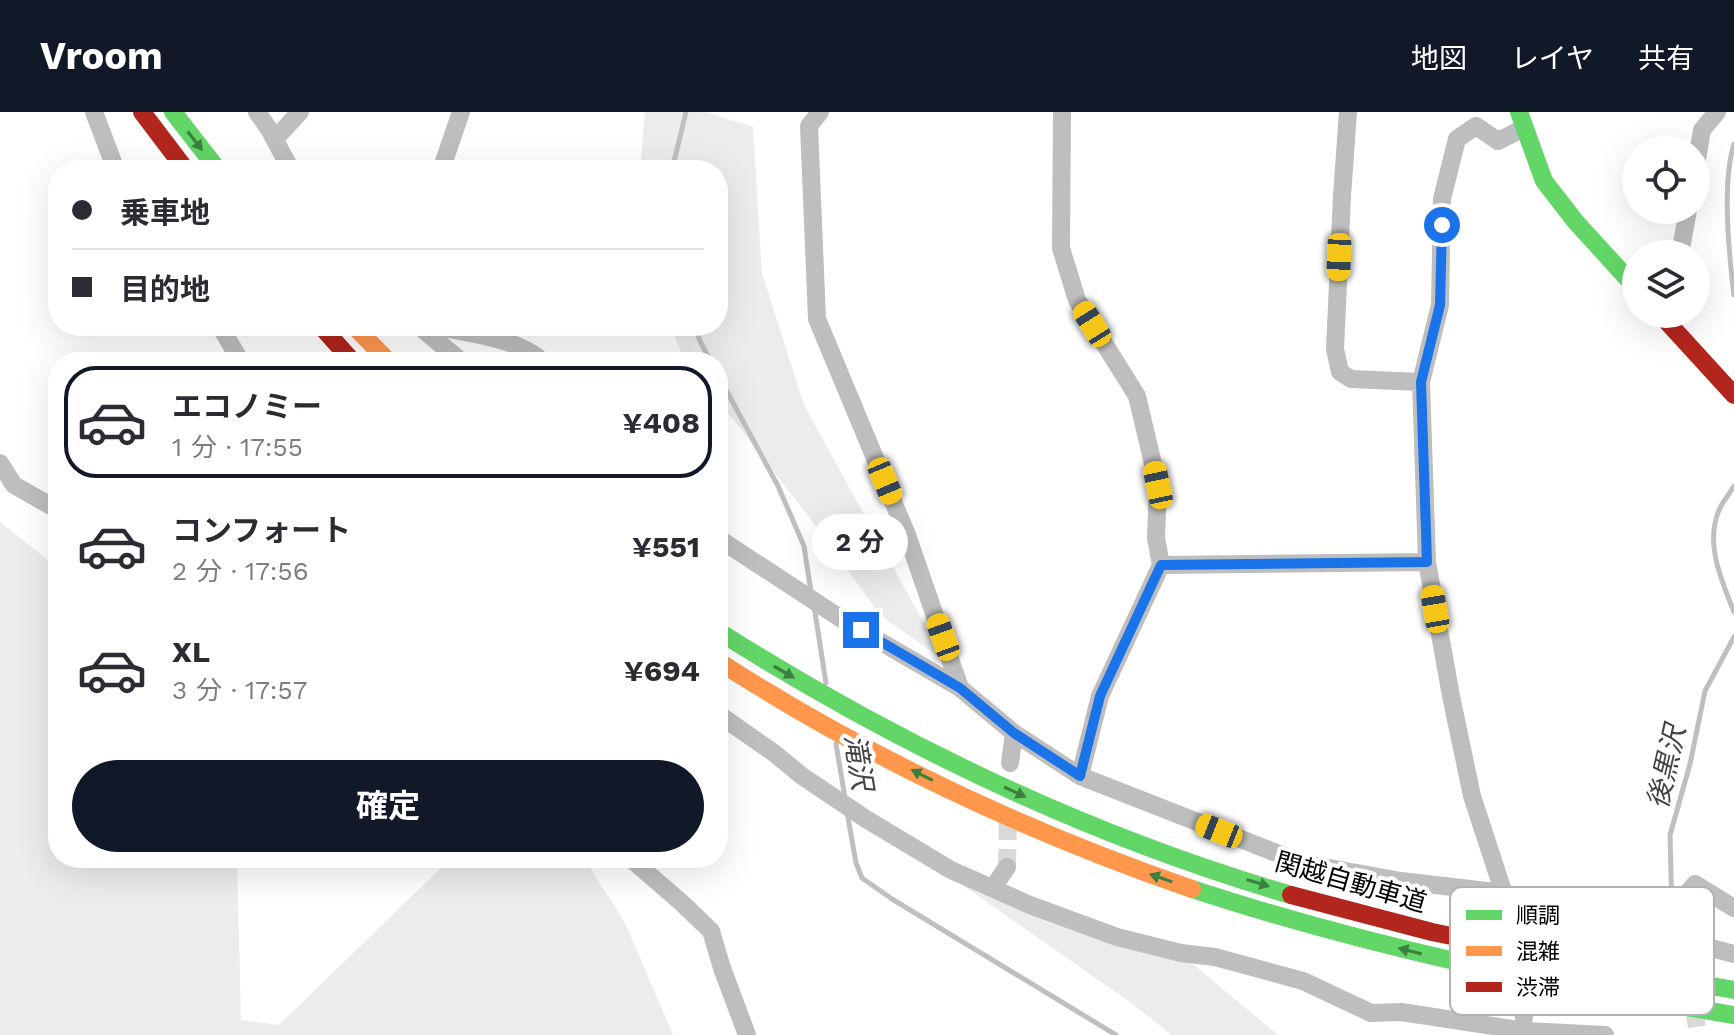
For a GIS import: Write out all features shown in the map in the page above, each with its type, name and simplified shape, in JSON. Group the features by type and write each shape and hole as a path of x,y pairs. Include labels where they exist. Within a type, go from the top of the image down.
{"main road":[{"path":"142,112 178,160"},
{"path":"173,112 210,160"},
{"path":"1521,120 1544,181 1622,273"},
{"path":"1674,328 1734,395"},
{"path":"330,336 344,352"},
{"path":"364,336 379,352"},
{"name":"関越自動車道","path":"728,637 846,708 1046,807 1137,843 1325,904 1450,936"},
{"name":"関越自動車道","path":"728,668 851,739 1034,829 1231,902 1450,961"},
{"name":"関越自動車道","path":"1714,986 1734,990"},
{"name":"関越自動車道","path":"1714,1011 1734,1015"}],"street":[{"path":"257,112 286,160"},
{"path":"275,139 300,112"},
{"path":"444,160 461,112"},
{"path":"820,112 809,126 817,319 907,535 960,688"},
{"path":"1062,112 1061,248 1077,300 1137,396 1158,485 1156,538 1161,565 1100,696 1080,776"},
{"path":"1348,112 1335,349 1340,372 1351,379 1421,382"},
{"path":"1701,136 1702,130 1717,112"},
{"path":"94,113 112,160"},
{"path":"1501,887 1472,796 1427,562 1421,382 1440,305 1442,199 1457,139 1476,126 1498,141 1521,120"},
{"path":"431,336 450,352"},
{"path":"479,336 532,352"},
{"path":"0,463 14,485 48,504"},
{"path":"728,545 840,618 960,688 1014,733 1080,776 1302,863 1450,890"},
{"path":"1161,565 1427,562"},
{"path":"728,721 866,819 951,870 1030,905 1117,937 1181,953 1215,957 1303,981 1371,1013 1401,1012 1605,1035"},
{"path":"1010,763 1014,733"},
{"path":"993,888 1007,867"},
{"path":"642,868 711,931 747,1035"},
{"path":"1714,896 1734,908"},
{"path":"1714,949 1734,954"},
{"path":"1523,1015 1525,1025"}],"shaded area":[{"path":"645,112 706,112 753,127 762,273 804,405 944,660 881,616 728,414 728,352 681,352 675,336 728,336 728,160 641,160"},
{"path":"0,522 48,560 48,868 237,868 241,1020 279,1025 441,868 590,868 625,923 673,1035 0,1035"},
{"path":"955,880 1183,956 1278,1035 1172,1035 1130,1002"}],"waterway":[{"name":"滝沢","path":"674,160 686,112"},
{"name":"後黒沢","path":"1734,144 1727,198 1734,295"},
{"name":"滝沢","path":"698,336 706,352"},
{"name":"滝沢","path":"728,394 778,486 804,546 811,592"},
{"name":"後黒沢","path":"1734,486 1720,508 1714,534 1716,560 1734,612"},
{"name":"滝沢","path":"814,606 826,683"},
{"name":"後黒沢","path":"1671,887 1670,835 1690,764 1705,691 1734,637"},
{"name":"滝沢","path":"836,744 845,798"},
{"name":"滝沢","path":"847,812 856,863 862,878 1116,1035"}],"tunnel":[{"path":"1007,867 1008,810"},
{"path":"1695,1015 1698,1035"}],"traffic: fast":[{"path":"173,112 210,160"},
{"path":"1519,112 1544,181 1622,273"},
{"path":"728,637 855,712 995,783 1140,844 1291,895"},
{"path":"1192,889 1326,929 1450,959"},
{"path":"1714,987 1734,990"},
{"path":"1714,1011 1734,1015"}],"traffic: slow":[{"path":"364,336 379,352"},
{"path":"728,667 831,729 948,789 1069,843 1192,889"}],"traffic: jam":[{"path":"142,112 178,160"},
{"path":"1673,328 1734,395"},
{"path":"330,336 344,352"},
{"path":"1291,895 1450,936"}],"route":[{"path":"861,630 960,688 1014,733 1080,776 1100,696 1161,565 1427,562 1421,382 1440,305 1442,225"}]}
